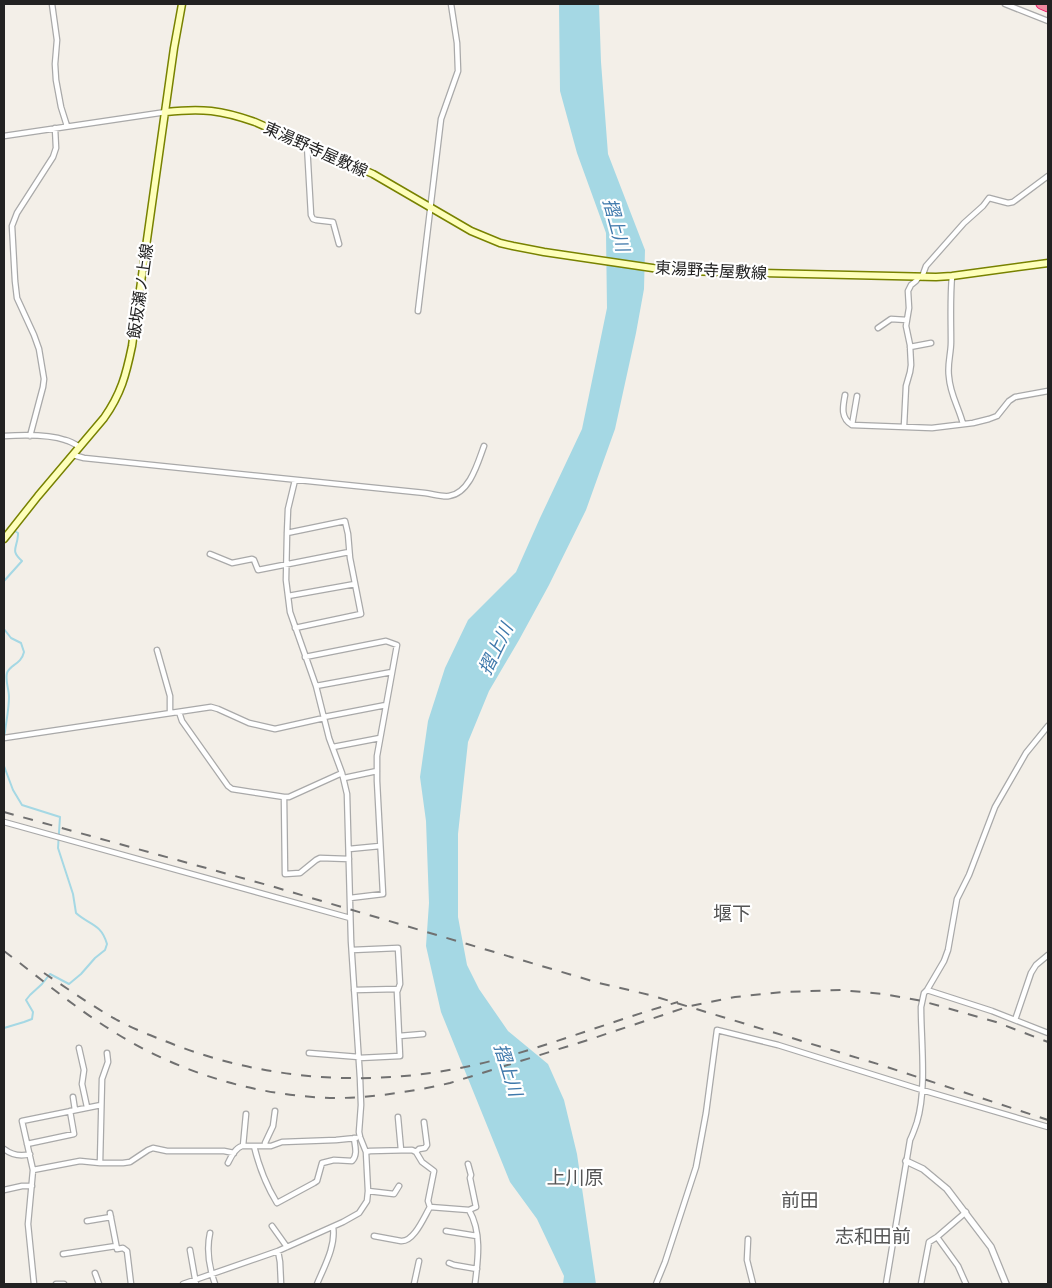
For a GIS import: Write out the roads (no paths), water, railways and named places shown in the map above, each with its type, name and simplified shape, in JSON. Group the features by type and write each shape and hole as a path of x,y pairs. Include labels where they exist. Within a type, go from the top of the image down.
{"highway":[{"path":"1042,4 1048,7"}],"main road":[{"name":"飯坂瀬ノ上線","path":"4,539 104,418 122,388 128,367 138,309 174,48 182,4"},
{"name":"東湯野寺屋敷線","path":"166,112 192,109 219,111 255,122 373,174 471,231 500,243 544,252 666,270 723,273 920,277 952,276 1048,263"}],"street":[{"path":"52,4 57,40 56,80 67,126"},
{"path":"418,311 441,119 458,72 457,43 451,4"},
{"path":"1006,4 1048,21"},
{"path":"4,136 166,112"},
{"path":"30,436 44,379 39,349 17,298 12,226 53,157 56,148 55,128"},
{"path":"307,145 311,215 316,220 333,222 339,244"},
{"path":"904,426 906,386 911,365 906,326 909,288 964,223 989,198 1008,203 1013,202 1048,176"},
{"path":"952,276 950,304 951,344 948,377 964,424"},
{"path":"878,328 891,319 907,320"},
{"path":"910,348 931,343"},
{"path":"846,395 843,414 846,420 852,424 932,428 989,419 997,416 1009,401 1015,397 1048,392"},
{"path":"852,424 857,396"},
{"path":"4,436 57,438 80,447"},
{"path":"73,455 84,458 447,496 462,489 470,480 484,446"},
{"path":"254,1146 262,1176 277,1203 314,1184 322,1163 334,1160 352,1161 355,1158 361,1105 350,918 347,794 316,686 290,612 286,580 287,532 288,509 294,480"},
{"path":"287,532 345,521 361,614 295,628"},
{"path":"210,554 232,563 254,560 258,570 349,552"},
{"path":"288,596 355,584"},
{"path":"305,657 386,641 396,645 377,756 383,894 350,898"},
{"path":"157,650 170,696 170,713"},
{"path":"316,686 392,672"},
{"path":"4,738 211,708 218,709 248,723 275,729 386,705"},
{"path":"179,712 182,721 232,789 288,797 343,775 377,771"},
{"path":"886,1284 910,1140 917,1122 922,1090 922,996 948,950 957,899 969,875 995,807 1026,753 1048,726"},
{"path":"333,747 380,738"},
{"path":"284,797 285,874 300,873 320,858 349,859"},
{"path":"4,822 350,918"},
{"path":"349,848 380,846"},
{"path":"309,1053 359,1058 400,1056 397,992 400,984 398,948 352,950"},
{"path":"1015,1020 1031,973 1048,955"},
{"path":"354,990 398,988"},
{"path":"927,990 1048,1033"},
{"path":"656,1284 696,1166 718,1030 778,1045 1048,1127"},
{"path":"399,1036 423,1034"},
{"path":"79,1048 84,1070 82,1084 87,1107"},
{"path":"100,1163 101,1105 103,1076 108,1062 107,1053"},
{"path":"27,1144 74,1134 73,1097"},
{"path":"34,1284 28,1224 33,1170 22,1121 101,1105"},
{"path":"266,1146 273,1126 275,1111"},
{"path":"243,1146 246,1114"},
{"path":"398,1117 401,1150"},
{"path":"416,1152 427,1145 424,1122"},
{"path":"228,1163 239,1147 243,1146 266,1146 288,1142 357,1138"},
{"path":"183,1284 196,1282 211,1274 278,1251 359,1213 367,1201 368,1191 366,1152 357,1138"},
{"path":"33,1170 80,1161 123,1164 130,1162 153,1148 167,1152 224,1151 234,1153"},
{"path":"4,1149 16,1155 24,1156 30,1154"},
{"path":"366,1152 412,1150 416,1152 422,1162 434,1171 428,1201 430,1207 415,1233 406,1241 374,1236"},
{"path":"906,1162 923,1169 947,1189 966,1212 991,1247 1006,1284"},
{"path":"430,1207 469,1210 476,1207 468,1164"},
{"path":"4,1190 32,1186"},
{"path":"368,1191 394,1194 399,1186"},
{"path":"469,1210 478,1246 474,1284"},
{"path":"921,1284 928,1242 937,1237 966,1212"},
{"path":"87,1221 110,1215 116,1249 123,1248 127,1251 131,1284"},
{"path":"272,1226 287,1247"},
{"path":"317,1284 330,1250 334,1231 333,1226"},
{"path":"446,1231 477,1236"},
{"path":"210,1233 207,1245 211,1274 215,1284"},
{"path":"937,1237 958,1266 966,1284"},
{"path":"748,1239 747,1260 753,1284"},
{"path":"63,1254 116,1246"},
{"path":"190,1250 196,1282"},
{"path":"278,1251 281,1284"},
{"path":"414,1284 419,1261"},
{"path":"449,1263 477,1269"},
{"path":"96,1273 99,1284"},
{"path":"56,1284 64,1284"}],"water":[{"name":"摺上川","path":"559,4 599,4 608,154 645,250 644,289 615,429 586,510 549,585 489,691 468,742 458,834 458,917 467,965 479,989 508,1031 548,1064 564,1100 577,1154 596,1284 563,1284 564,1276 537,1219 510,1182 441,1012 426,946 429,903 426,821 420,777 428,721 445,668 468,620 516,572 582,429 607,308 606,233 577,153 560,91"}],"waterway":[{"path":"4,581 22,561 15,552 18,533 13,530"},
{"path":"4,629 11,638 21,643 24,652 20,660 7,673 9,702 4,741"},
{"path":"4,747 4,766 13,790 22,805 60,817 58,848 73,894 76,913 98,928 107,944 105,950 69,984 50,974 26,1000 33,1012 32,1019 4,1028"}],"railway":[{"path":"4,812 271,886 599,983 650,995 881,1065 1048,1120"},
{"path":"4,951 100,1023 140,1047 167,1060 223,1081 282,1094 311,1097 341,1098 369,1096 410,1091 450,1083 690,1006 735,997 783,992 841,990 883,994 922,1001 996,1022 1048,1042"},
{"path":"44,973 117,1020 165,1041 204,1055 244,1066 326,1077 368,1078 409,1076 450,1070 515,1054 678,1002"}],"district":[{"name":"堰下","path":"732,913"},
{"name":"上川原","path":"575,1177"},
{"name":"前田","path":"800,1200"},
{"name":"志和田前","path":"873,1236"}]}
